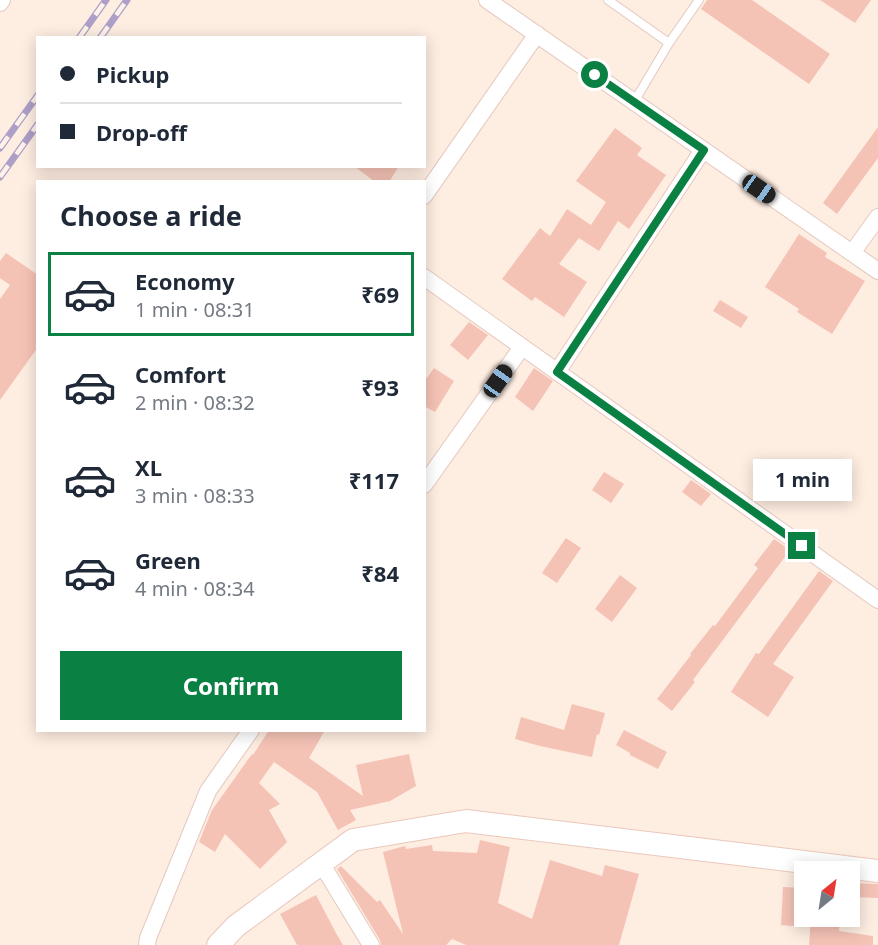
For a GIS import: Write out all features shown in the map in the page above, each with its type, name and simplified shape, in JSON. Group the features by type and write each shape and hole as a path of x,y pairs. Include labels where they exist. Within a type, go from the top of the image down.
{"street":[{"path":"487,0 878,271"},
{"path":"426,193 537,34"},
{"path":"557,372 704,150"},
{"path":"852,253 878,217"},
{"path":"426,278 878,600"},
{"path":"426,482 522,347"},
{"path":"147,945 208,791 250,732"},
{"path":"218,945 236,926 353,840 465,821 878,871"},
{"path":"321,863 371,945"}],"lane":[{"path":"608,0 669,43"},
{"path":"634,102 669,43 699,0"}],"building":[{"path":"707,0 752,0 830,54 809,84 701,9"},
{"path":"820,0 871,0 855,23"},
{"path":"878,127 878,158 837,214 823,203"},
{"path":"615,128 642,148 637,155 666,175 629,229 618,221 599,251 579,238 559,264 587,282 564,317 535,297 532,301 502,279 540,228 550,236 567,209 591,225 606,202 576,181"},
{"path":"357,168 398,168 390,180 372,180"},
{"path":"799,234 827,253 825,257 865,281 832,334 797,312 799,309 765,287"},
{"path":"6,253 36,274 36,350 0,400 0,299 10,285 0,278 0,261"},
{"path":"720,300 748,317 741,328 713,311"},
{"path":"469,322 488,335 468,360 450,345"},
{"path":"434,368 454,381 435,412 426,407 426,379"},
{"path":"534,368 553,381 533,411 515,397"},
{"path":"604,472 624,484 611,503 592,490"},
{"path":"691,480 711,494 701,506 682,492"},
{"path":"566,538 581,548 557,583 542,573"},
{"path":"774,539 790,550 672,711 657,699 758,568 754,565"},
{"path":"819,571 833,581 773,664 794,677 768,717 731,692 756,653 759,654"},
{"path":"620,575 637,588 612,622 595,609"},
{"path":"572,704 605,713 592,757 515,739 521,717 564,730"},
{"path":"624,730 667,752 658,769 616,745"},
{"path":"268,732 324,732 309,758 363,796 356,765 409,754 416,786 390,801 350,810 356,820 338,830 317,792 274,762 259,783 280,804 269,810 287,842 260,869 225,834 215,852 199,842 212,810"},
{"path":"480,840 510,847 498,903 532,919 550,860 602,876 605,865 639,874 619,945 466,945 452,939 446,945 381,945 337,869 341,866 377,902 380,900 403,934 383,852 405,846 406,849 432,845 433,851 477,853"},
{"path":"860,883 878,884 878,898 860,897"},
{"path":"783,887 794,888 794,926 781,925"},
{"path":"316,895 343,945 297,945 280,914"},
{"path":"810,927 839,927 839,931 873,936 873,945 809,945"}],"railway":[{"path":"80,36 106,0"},
{"path":"101,36 127,0"},
{"path":"0,148 36,98"},
{"path":"0,177 36,127"}],"route":[{"path":"595,75 704,150 557,372 802,546"}]}
